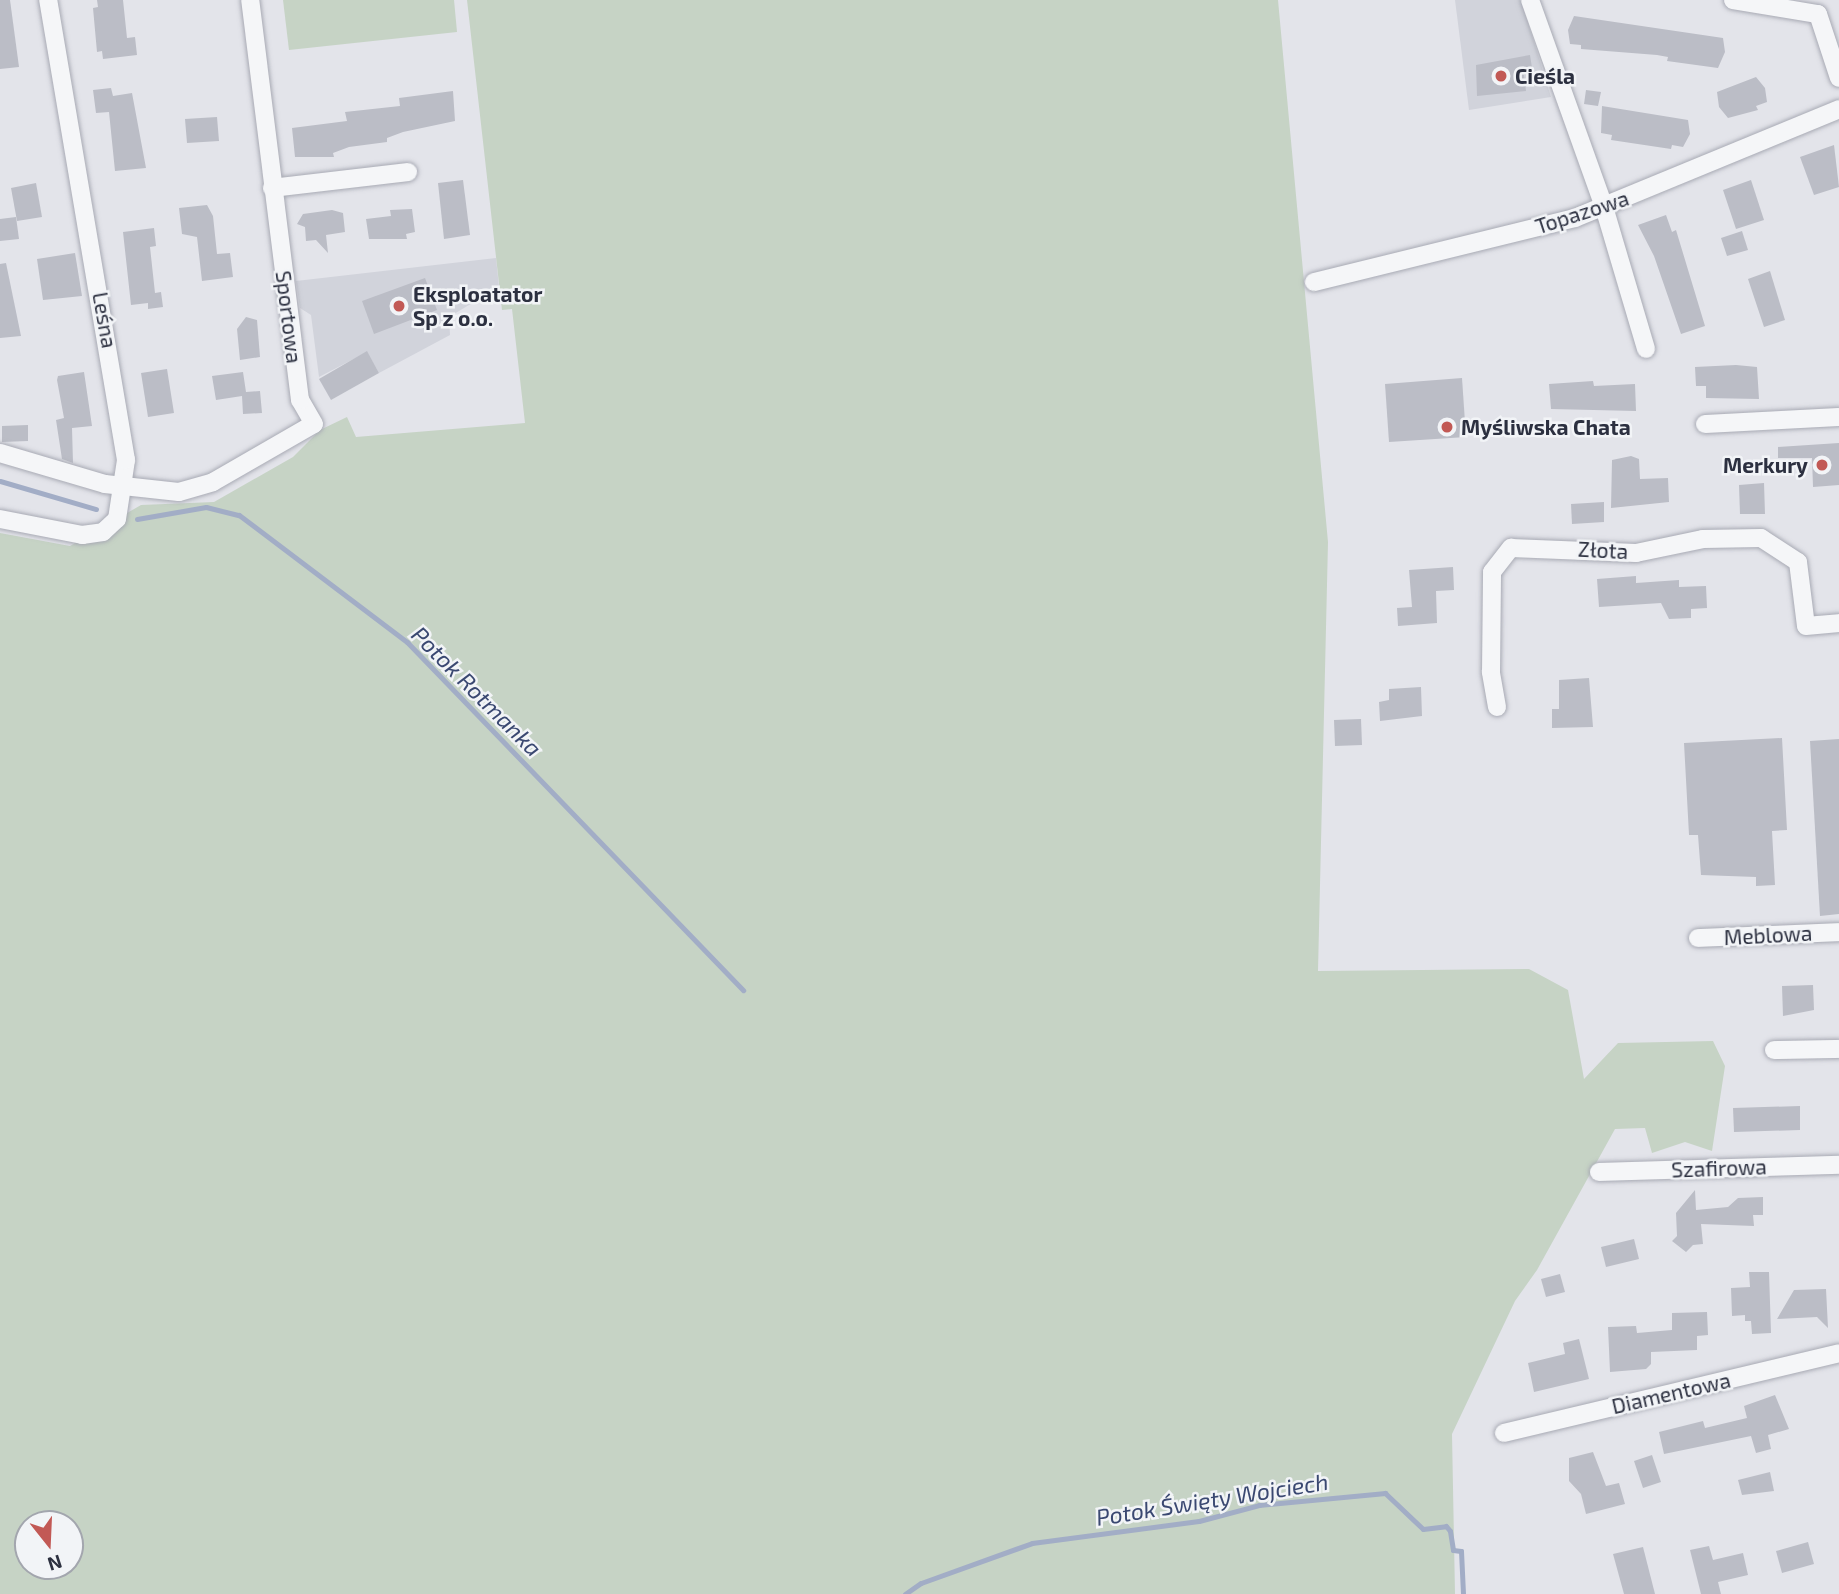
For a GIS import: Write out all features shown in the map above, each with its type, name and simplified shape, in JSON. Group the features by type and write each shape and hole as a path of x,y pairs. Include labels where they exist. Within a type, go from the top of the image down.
{"street":[{"name":"Leśna","path":"0,519 92,535 117,519 124,487 126,441 48,0"},
{"name":"Sportowa","path":"124,487 168,492 204,485 314,424 300,400 250,0"},
{"path":"1530,0 1604,207 1646,349"},
{"path":"1732,0 1818,14 1839,78"},
{"name":"Topazowa","path":"1314,282 1604,207 1839,109"},
{"path":"272,188 408,172"},
{"path":"1705,424 1839,417"},
{"path":"0,453 124,487"},
{"name":"Złota","path":"1497,707 1491,673 1492,572 1511,548 1636,552 1703,539 1761,538 1798,562 1806,626 1839,623"},
{"name":"Meblowa","path":"1698,938 1839,932"},
{"path":"1774,1050 1839,1049"},
{"name":"Szafirowa","path":"1599,1172 1839,1165"},
{"name":"Diamentowa","path":"1504,1433 1839,1353"}],"shaded area":[{"path":"1455,0 1521,0 1551,97 1469,110"},
{"path":"496,258 499,287 449,317 450,335 379,373 367,352 319,377 311,315 300,308 296,281"}],"green space":[{"path":"283,0 454,0 457,32 289,50"},
{"path":"467,0 1278,0 1328,542 1318,971 1529,969 1568,990 1584,1079 1618,1043 1713,1041 1725,1066 1712,1151 1685,1142 1652,1153 1645,1128 1615,1129 1537,1270 1515,1301 1452,1434 1455,1594 0,1594 0,533 70,546 141,505 214,502 293,457 320,430 347,417 356,437 525,423 512,309 502,310"}],"building":[{"path":"0,0 10,0 19,67 0,69"},
{"path":"97,0 123,0 127,38 135,37 137,55 103,59 102,51 97,52 93,8 98,7"},
{"path":"1574,16 1723,38 1725,52 1718,68 1667,61 1668,57 1657,55 1581,49 1581,45 1570,44 1568,30"},
{"name":"Cieśla","path":"1530,55 1533,74 1524,75 1526,91 1477,96 1476,65"},
{"path":"1756,77 1765,88 1767,102 1756,106 1758,110 1728,118 1719,107 1717,92"},
{"path":"111,88 113,96 132,93 146,168 115,171 109,112 96,113 93,90"},
{"path":"1586,90 1601,92 1598,106 1584,104"},
{"path":"453,91 455,121 403,132 387,138 387,142 349,147 333,153 334,157 295,157 292,128 347,121 345,112 400,106 399,98"},
{"path":"1602,106 1688,120 1690,134 1683,147 1672,145 1671,149 1611,140 1612,135 1601,133"},
{"path":"217,117 219,141 187,143 185,119"},
{"path":"1834,145 1839,187 1814,195 1800,157"},
{"path":"463,180 470,235 444,239 438,183"},
{"path":"1751,180 1764,220 1736,229 1723,190"},
{"path":"36,183 42,217 17,221 11,188"},
{"path":"207,205 213,216 217,254 230,253 233,277 202,281 197,237 182,234 179,208"},
{"path":"412,209 415,232 406,234 407,239 369,239 366,219 391,216 390,210"},
{"path":"332,210 343,213 345,232 326,235 328,253 316,240 306,241 305,227 297,224 303,214"},
{"path":"1666,215 1672,232 1676,230 1705,326 1681,334 1654,256 1638,225"},
{"path":"16,217 19,239 0,241 0,219"},
{"path":"154,228 156,246 150,247 155,293 161,292 163,307 148,309 148,303 131,305 123,232"},
{"path":"1742,231 1748,250 1727,256 1721,238"},
{"path":"75,253 82,296 43,300 37,259"},
{"path":"6,263 21,336 0,338 0,264"},
{"path":"1770,271 1785,320 1764,327 1748,279"},
{"name":"Eksploatator Sp z o.o.","path":"425,278 437,310 374,334 362,301"},
{"path":"246,317 257,320 260,357 240,360 237,329"},
{"path":"367,351 379,373 331,400 319,379"},
{"path":"1695,367 1757,367 1759,399 1706,398 1706,386 1696,386"},
{"path":"167,369 174,413 148,417 141,373"},
{"path":"84,372 92,426 72,428 73,463 62,459 56,420 64,418 57,380 58,376"},
{"path":"243,372 246,392 260,391 262,413 243,414 242,396 216,400 212,376"},
{"path":"1462,378 1466,437 1389,442 1385,384"},
{"path":"1593,381 1594,386 1635,384 1636,411 1551,409 1549,384"},
{"path":"28,425 28,441 2,442 2,426"},
{"name":"Merkury","path":"1839,443 1839,485 1813,487 1812,458 1778,458 1778,447"},
{"path":"1631,456 1639,459 1640,479 1668,478 1669,502 1611,508 1612,460"},
{"path":"1764,483 1765,514 1740,514 1739,485"},
{"path":"1604,502 1604,522 1572,524 1571,504"},
{"path":"1453,567 1454,590 1436,591 1437,623 1398,626 1397,608 1412,607 1409,570"},
{"path":"1636,576 1636,583 1679,580 1679,587 1706,586 1707,608 1691,609 1691,618 1669,619 1661,603 1599,607 1597,579"},
{"path":"1589,678 1593,727 1552,728 1552,709 1559,709 1559,680"},
{"path":"1421,687 1422,716 1380,721 1379,702 1389,700 1389,689"},
{"path":"1361,719 1362,745 1335,746 1334,720"},
{"path":"1782,738 1787,830 1772,831 1775,885 1756,886 1756,877 1701,875 1698,835 1689,835 1684,743"},
{"path":"1839,739 1839,914 1820,916 1810,741"},
{"path":"1813,985 1814,1010 1783,1016 1782,986"},
{"path":"1800,1106 1800,1130 1734,1132 1733,1108"},
{"path":"1695,1190 1696,1210 1728,1207 1738,1198 1763,1197 1763,1215 1753,1215 1754,1226 1701,1224 1703,1244 1693,1245 1686,1252 1672,1241 1677,1236 1676,1213"},
{"path":"1634,1239 1639,1259 1606,1267 1601,1247"},
{"path":"1749,1272 1769,1272 1771,1333 1752,1334 1751,1321 1745,1321 1745,1315 1732,1316 1731,1288 1750,1287"},
{"path":"1560,1274 1565,1292 1546,1297 1541,1279"},
{"path":"1826,1289 1828,1328 1817,1317 1777,1319 1794,1290"},
{"path":"1707,1312 1708,1335 1697,1336 1697,1350 1651,1352 1651,1364 1646,1369 1610,1372 1608,1327 1636,1326 1637,1333 1672,1330 1672,1313"},
{"path":"1579,1339 1589,1379 1534,1392 1528,1363 1565,1354 1563,1343"},
{"path":"1775,1395 1789,1429 1768,1435 1771,1449 1756,1453 1751,1436 1664,1454 1659,1432 1703,1421 1705,1428 1747,1418 1744,1406"},
{"path":"1593,1452 1606,1486 1619,1483 1625,1504 1586,1514 1581,1494 1569,1481 1569,1458"},
{"path":"1652,1455 1661,1482 1643,1488 1634,1461"},
{"path":"1770,1472 1774,1491 1742,1495 1738,1480"},
{"path":"1808,1542 1814,1564 1782,1573 1776,1551"},
{"path":"1709,1546 1713,1560 1743,1553 1748,1575 1718,1582 1721,1594 1701,1594 1690,1550"},
{"path":"1643,1547 1655,1594 1624,1594 1613,1554"}],"waterway":[{"name":"Potok Rotmanka","path":"0,481 96,509"},
{"name":"Potok Rotmanka","path":"137,519 206,507 239,515 407,642 743,990"},
{"name":"Potok Święty Wojciech","path":"905,1594 921,1583 1032,1543 1199,1521 1259,1505 1385,1493 1423,1529 1446,1526 1450,1531 1453,1550 1461,1551 1463,1594"}],"place":[{"name":"Cieśla","path":"1501,76"},
{"name":"Eksploatator Sp z o.o.","path":"399,306"},
{"name":"Myśliwska Chata","path":"1447,427"},
{"name":"Merkury","path":"1822,465"}]}
